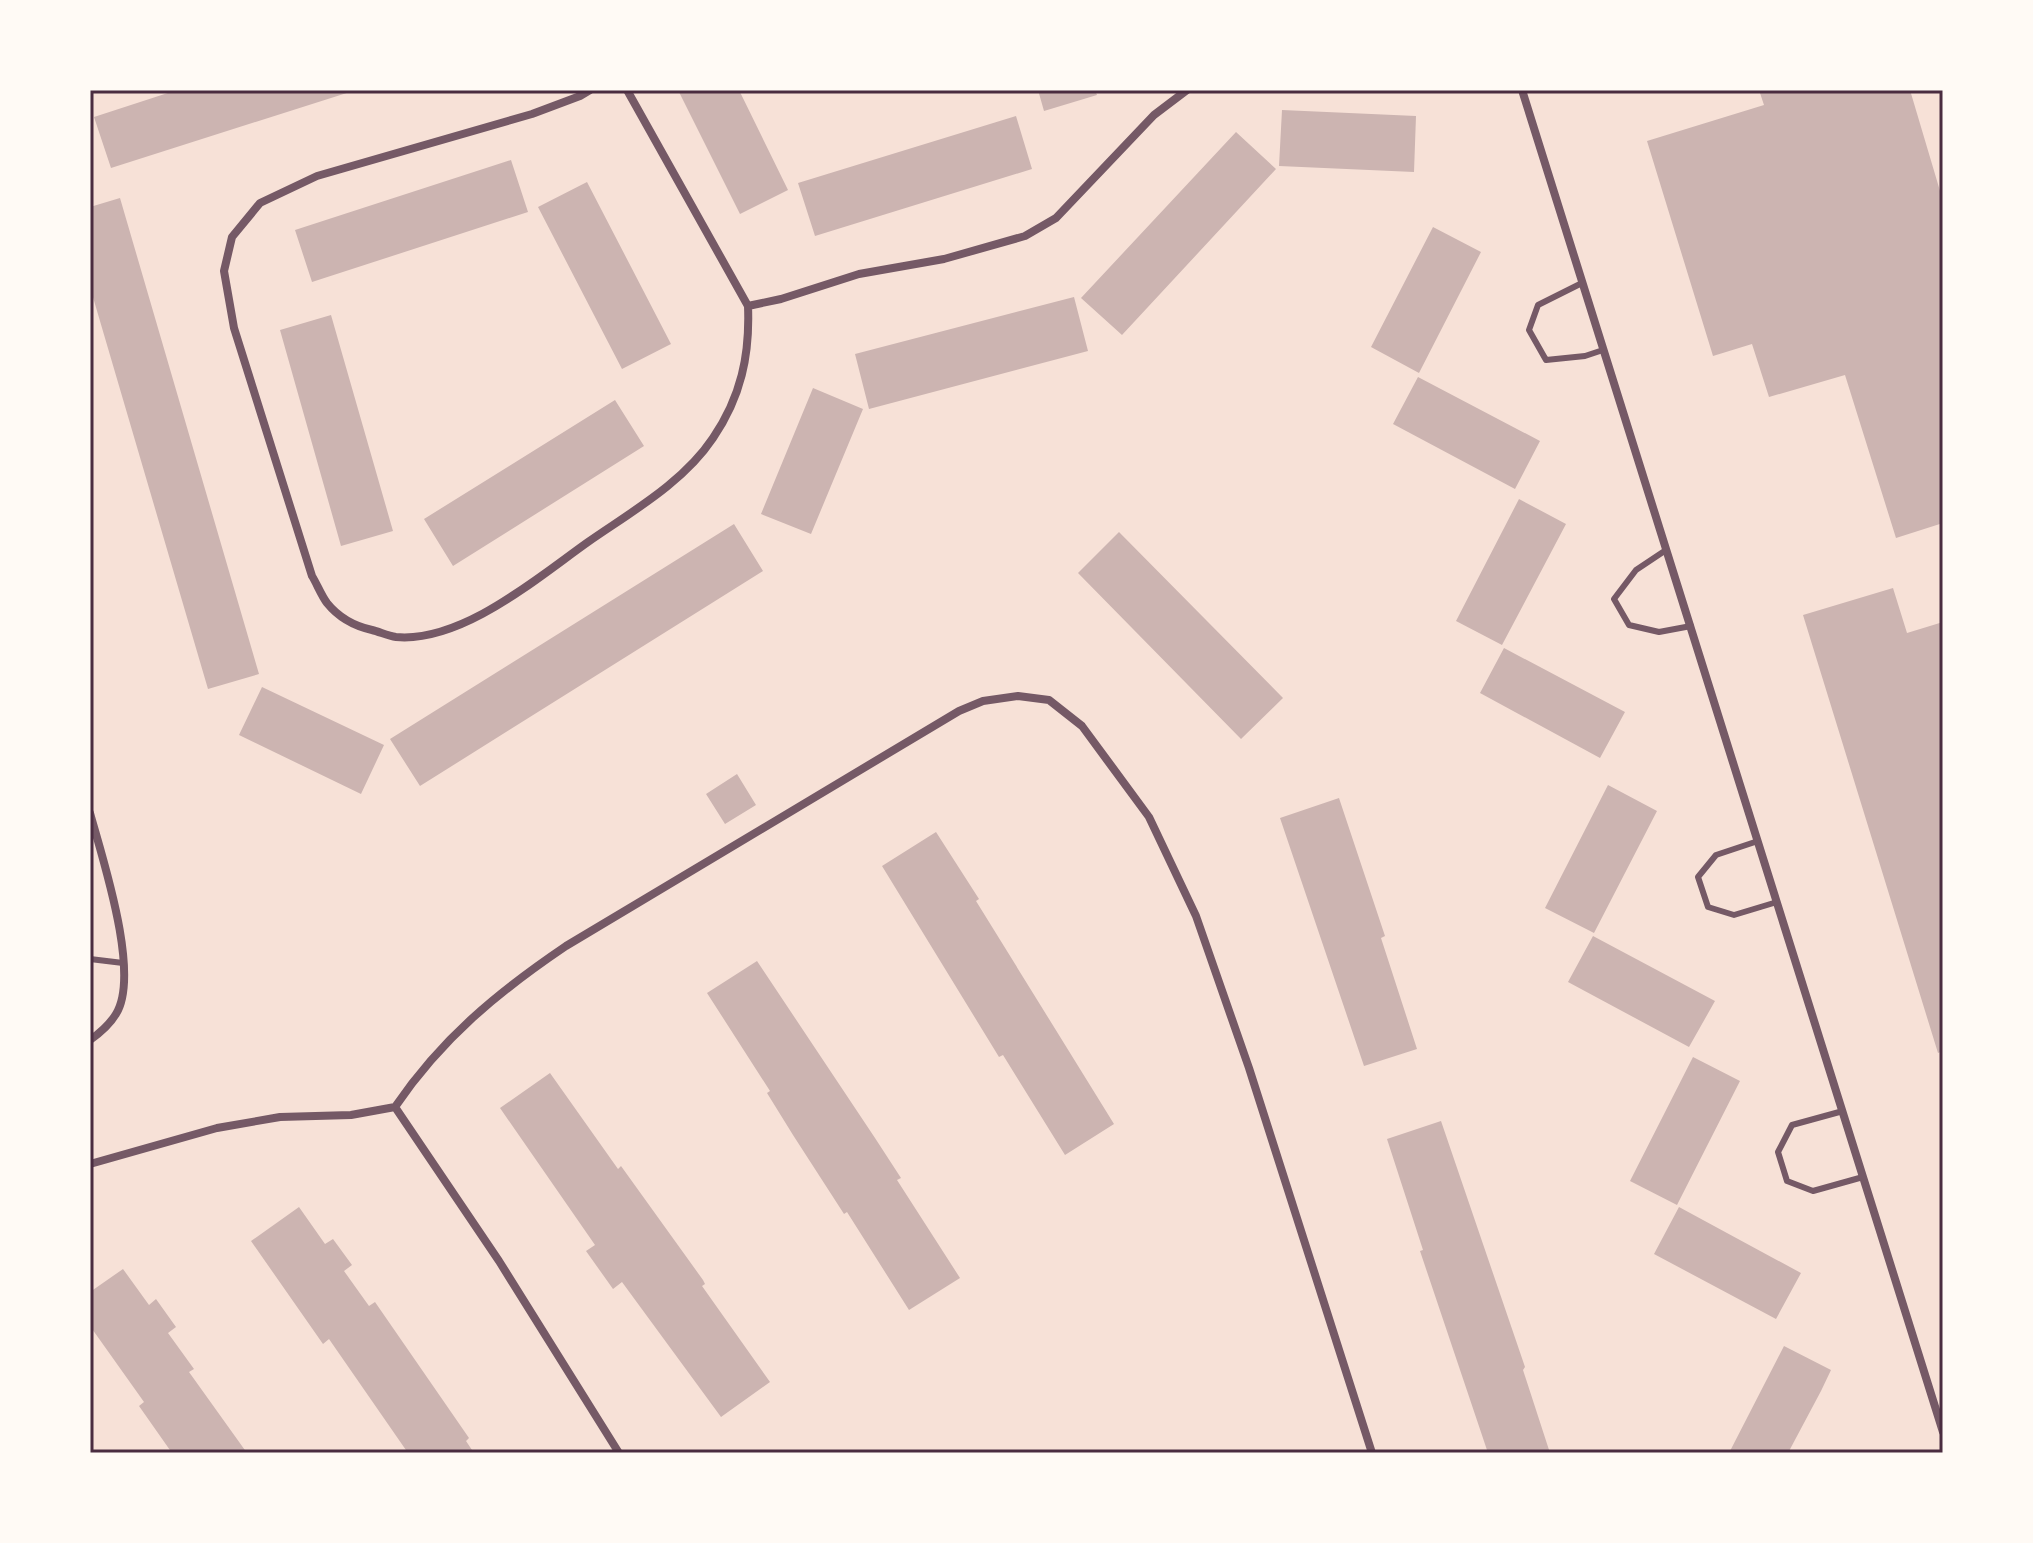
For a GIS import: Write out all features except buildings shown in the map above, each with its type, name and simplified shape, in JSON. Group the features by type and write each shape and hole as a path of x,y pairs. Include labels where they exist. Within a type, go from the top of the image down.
{"street":[{"path":"590,90 532,114 317,176 260,203 232,237 224,271 234,328 308,564 326,602 345,621 396,637 431,633 475,619 662,490 698,459 731,406 747,362 748,306 627,90"},
{"path":"748,306 781,299 859,274 944,259 1025,236 1056,218 1154,115 1187,90"},
{"path":"1522,90 1943,1432"},
{"path":"90,1164 217,1128 280,1117 351,1115 395,1107 419,1071 457,1030 510,984 566,946 959,711 983,701 1018,696 1049,700 1082,726 1149,817 1196,916 1249,1068 1372,1453"},
{"path":"90,813 92,829 110,883 124,988 117,1012 90,1040"},
{"path":"395,1107 499,1261 619,1453"}],"lane":[{"path":"1582,283 1538,305 1529,330 1546,360 1585,356 1603,350"},
{"path":"1666,550 1636,570 1614,599 1629,625 1659,632 1691,626"},
{"path":"1758,841 1716,855 1698,877 1708,907 1734,915 1777,902"},
{"path":"90,959 123,963"},
{"path":"1843,1111 1792,1125 1778,1152 1787,1181 1813,1191 1863,1177"}]}
